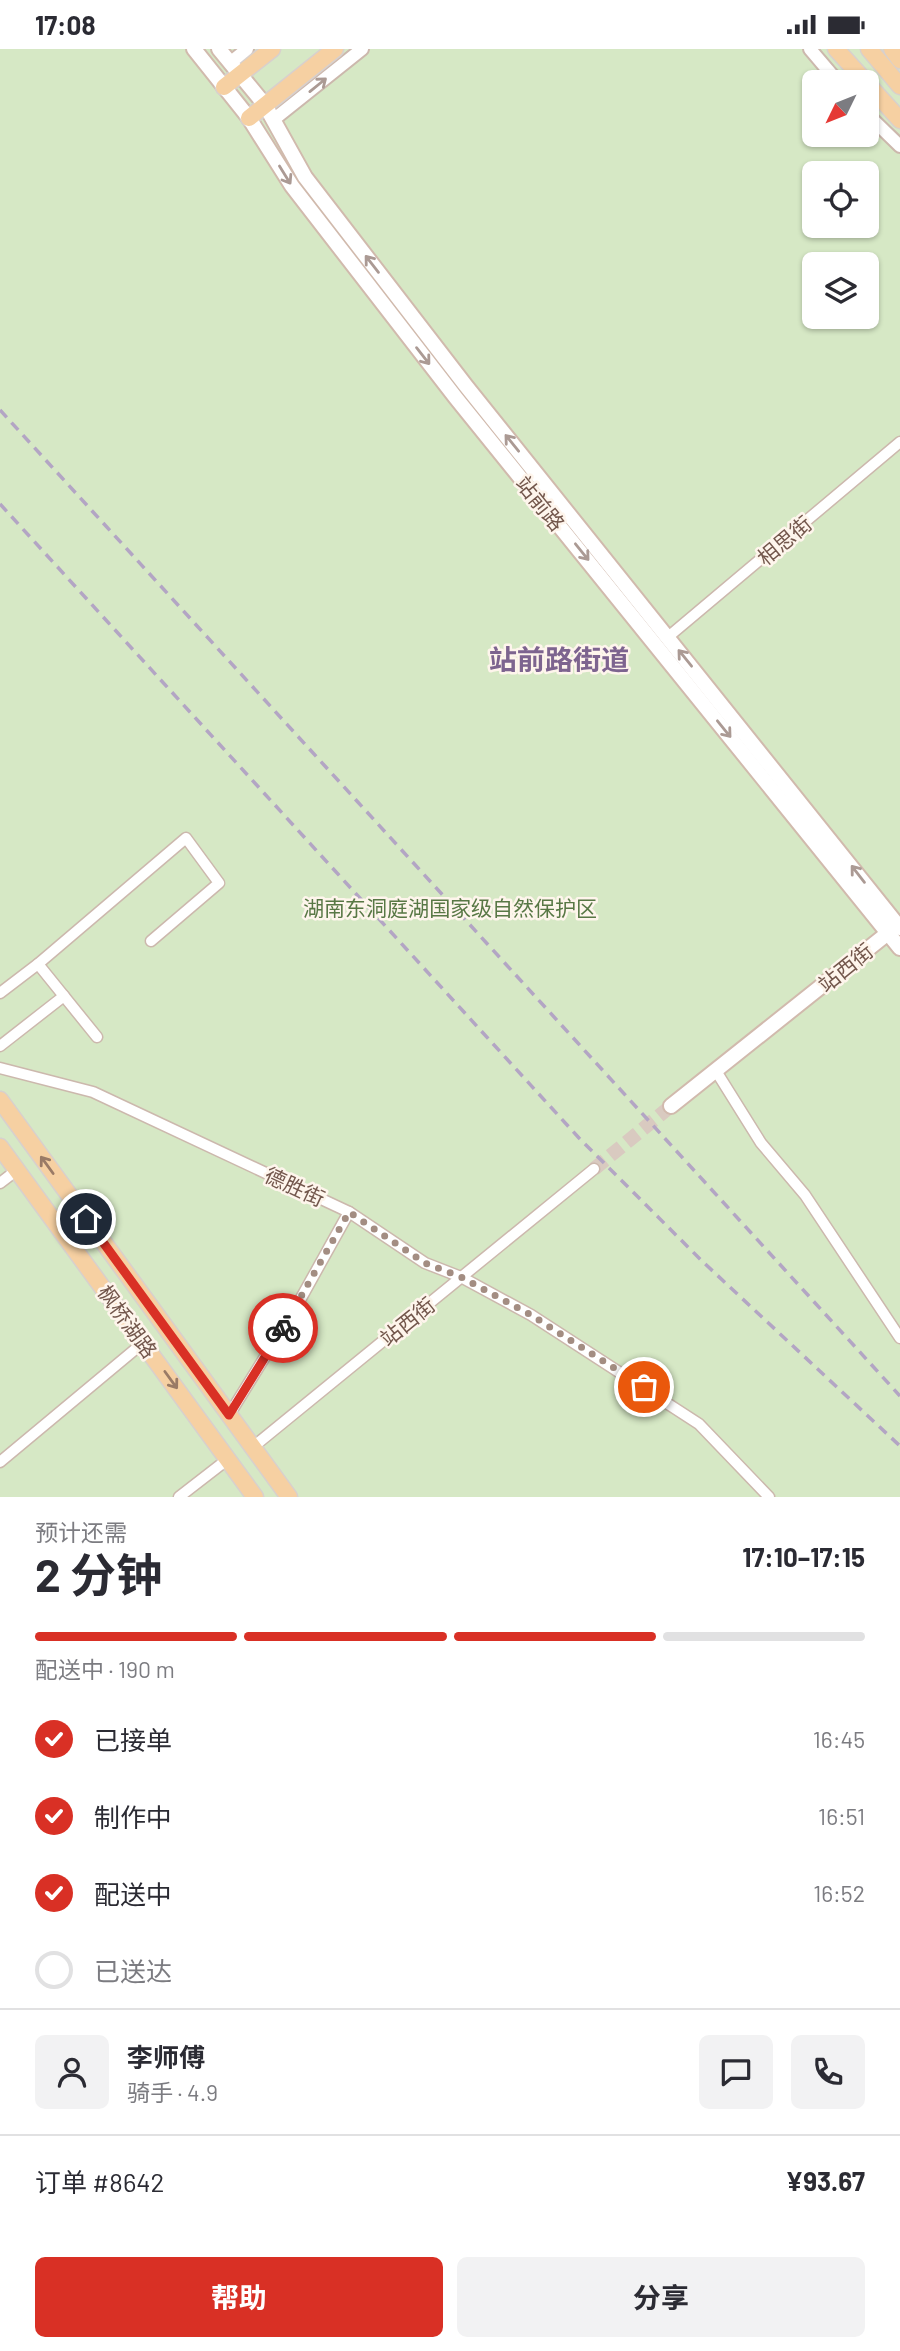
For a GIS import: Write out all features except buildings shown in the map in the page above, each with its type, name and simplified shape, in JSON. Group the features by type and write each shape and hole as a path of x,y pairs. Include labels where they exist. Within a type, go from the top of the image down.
{"main road":[{"name":"站前路","path":"194,49 248,118 292,186 456,398 894,930"},
{"name":"站前路","path":"219,49 265,105 313,188 466,386 668,637 894,930 900,948"},
{"path":"224,87 235,69 272,49"},
{"path":"248,118 335,49"},
{"path":"836,49 900,118"},
{"path":"848,49 900,118"},
{"path":"869,49 900,86"},
{"path":"892,49 900,60"},
{"name":"站西街","path":"671,1107 894,930"},
{"name":"枫桥湖路","path":"0,1100 289,1497"},
{"name":"枫桥湖路","path":"0,1147 255,1497"}],"street":[{"path":"235,69 247,49"},
{"path":"273,120 362,49"},
{"path":"810,49 828,70"},
{"path":"879,126 900,146"},
{"name":"相思街","path":"668,637 900,442"},
{"path":"0,993 186,838 219,883 151,941"},
{"path":"38,964 97,1037"},
{"path":"0,1047 64,996"},
{"name":"德胜街","path":"0,1068 93,1092 349,1212 425,1263 461,1277 531,1315 577,1347 606,1361 671,1408 699,1423 769,1497"},
{"path":"716,1071 761,1143 805,1195 900,1338"},
{"name":"站西街","path":"253,1447 594,1169"},
{"path":"0,1183 17,1170"},
{"path":"229,1415 300,1300 349,1212"},
{"path":"0,1462 144,1342"},
{"path":"179,1497 228,1459"}],"green space":[{"name":"湖南东洞庭湖国家级自然保护区","path":"0,49 900,49 900,1497 0,1497"}],"tunnel":[{"path":"594,1169 671,1106"}],"railway":[{"path":"0,410 900,1396"},
{"path":"0,504 579,1138 702,1261 900,1446"}],"way so far":[{"path":"283,1328 349,1212 425,1263 461,1277 531,1315 577,1347 606,1361 644,1387"}],"district":[{"name":"站前路街道","path":"559,659"}],"route":[{"path":"86,1219 229,1415 283,1328"}]}
